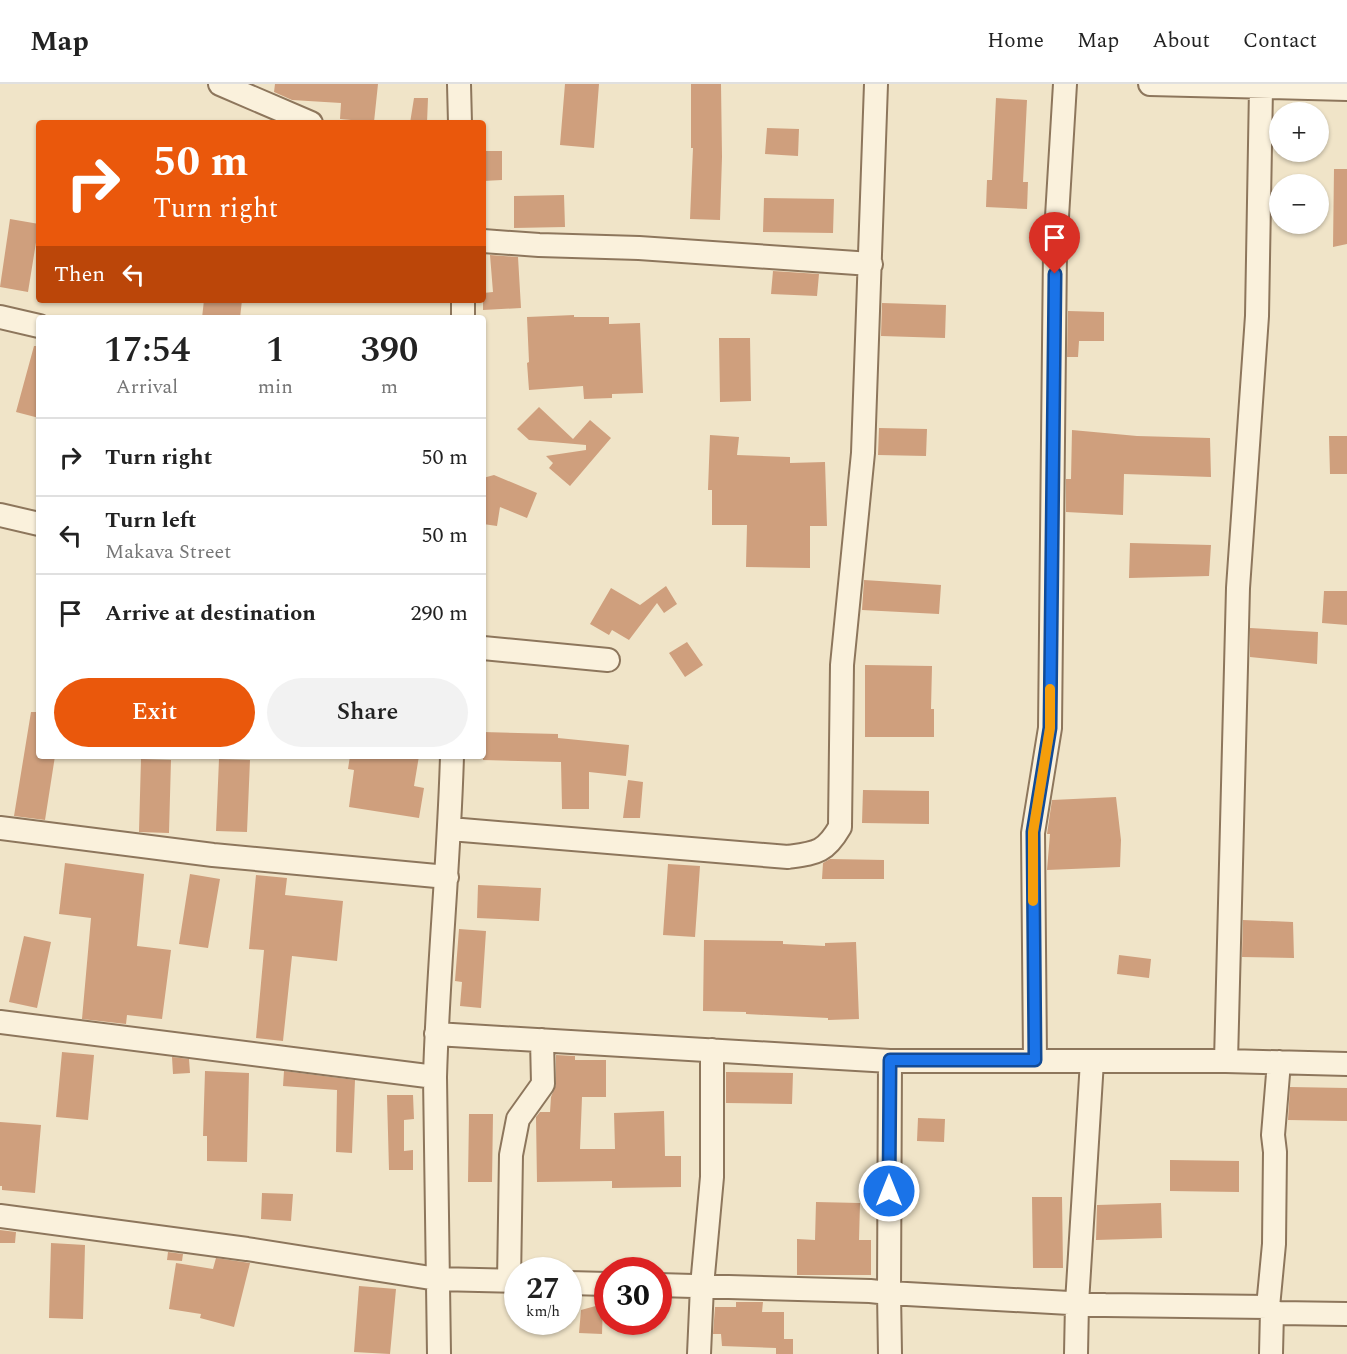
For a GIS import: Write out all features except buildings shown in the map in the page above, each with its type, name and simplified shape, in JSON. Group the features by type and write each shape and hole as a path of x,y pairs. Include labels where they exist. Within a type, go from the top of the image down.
{"street":[{"path":"220,84 304,120"},
{"path":"459,84 460,120"},
{"path":"450,829 788,857 817,853 826,847 840,827 842,665 862,453 871,264 876,84"},
{"path":"1035,1060 1033,832 1050,728 1055,250 1065,84"},
{"path":"1150,84 1347,89"},
{"path":"1226,1061 1238,588 1257,316 1261,88"},
{"path":"486,241 539,246 639,248 871,264"},
{"path":"0,317 36,325"},
{"path":"0,514 36,523"},
{"path":"486,648 608,660"},
{"path":"439,1354 435,1077 450,829 452,759"},
{"path":"0,828 213,855 447,877"},
{"path":"0,1022 435,1077"},
{"path":"436,1034 890,1060 1226,1061 1347,1064"},
{"path":"513,1257 511,1155 518,1119 543,1084 542,1040"},
{"path":"699,1354 702,1286 712,1177 712,1050"},
{"path":"890,1060 890,1354"},
{"path":"1076,1354 1092,1060"},
{"path":"1271,1354 1270,1309 1274,1244 1275,1152 1273,1134 1279,1062"},
{"path":"0,1216 247,1249 437,1279 504,1281"},
{"path":"672,1285 870,1291 1105,1305 1270,1309 1293,1314 1347,1314"}],"slow traffic":[{"path":"1033,901 1033,832 1050,728 1050,689"}],"route":[{"path":"889,1191 890,1060 1035,1060 1033,832 1050,728 1055,274"}]}
